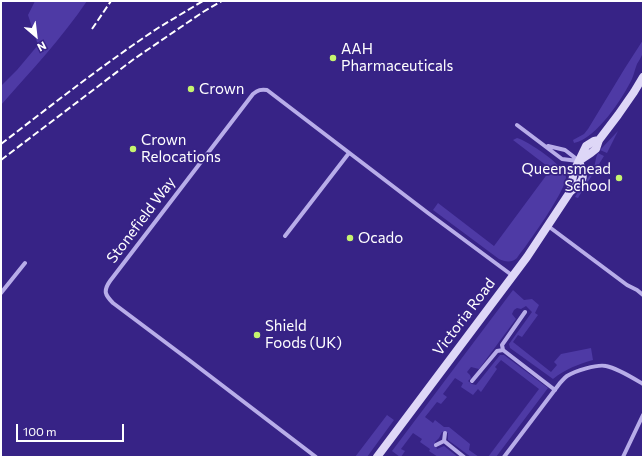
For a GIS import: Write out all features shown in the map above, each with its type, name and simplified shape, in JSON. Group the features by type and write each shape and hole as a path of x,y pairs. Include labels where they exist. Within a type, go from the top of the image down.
{"street":[{"name":"Victoria Road","path":"377,457 513,276 548,226 570,192 574,171 586,146 598,140 618,115 643,77"},
{"name":"Stonefield Way","path":"316,457 113,303 108,299 105,291 106,286 253,94 258,90 267,90 513,276"},
{"path":"517,125 562,159 578,161"},
{"path":"546,146 565,150 578,161"},
{"path":"285,236 349,153"},
{"path":"548,226 627,285 643,295"},
{"path":"1,293 26,263"},
{"path":"503,350 502,345 525,312"},
{"path":"472,381 497,351 503,350 555,390"},
{"path":"504,457 560,383 567,376 584,369 605,366 643,384"},
{"path":"623,457 643,415"},
{"path":"444,441 445,433"},
{"path":"436,445 444,441"},
{"path":"444,441 464,457"}],"shaded area":[{"path":"35,1 87,1 57,41 1,105 1,86 38,45 28,15"},
{"path":"643,40 643,53 637,64 632,79 622,97 600,126 583,140 574,143 573,140 584,134 588,129"},
{"path":"618,131 607,153 600,150"},
{"path":"517,138 537,149 553,161 564,172 566,177 560,194 529,242 517,258 513,261 506,261 499,259 433,210 438,203 494,246 551,169 513,140"},
{"path":"598,153 604,156 578,198 575,197 594,167"},
{"path":"513,290 524,300 532,299 539,305 535,313 538,315 522,337 518,335 513,342 551,372 557,365 554,362 561,354 591,348 593,360 572,367 553,379 510,348 509,344 532,312 526,306 521,309 517,308 512,314 516,319 479,369 471,367 467,372 471,378 468,381 476,385 500,355 504,355 548,388 496,457 488,457 539,389 501,360 495,367 497,369 481,392 478,389 473,395 461,387 463,383 455,378 443,394 447,397 441,404 437,402 425,417 433,423 435,420 444,427 449,427 470,444 469,450 479,457 471,457 448,440 448,433 442,432 435,442 437,449 444,446 458,457 438,457 420,442 422,439 413,433 401,449 405,451 400,457 392,451"},
{"path":"387,415 394,420 367,457 355,457"}],"railway":[{"path":"92,29 111,1"},
{"path":"1,144 118,56 158,28 203,1"},
{"path":"1,160 134,59 203,12 222,1"}],"place":[{"name":"AAH Pharmaceuticals","path":"333,58"},
{"name":"Crown","path":"191,89"},
{"name":"Crown Relocations","path":"133,149"},
{"name":"Queensmead School","path":"619,178"},
{"name":"Ocado","path":"350,238"},
{"name":"Shield Foods (UK)","path":"257,335"}]}
